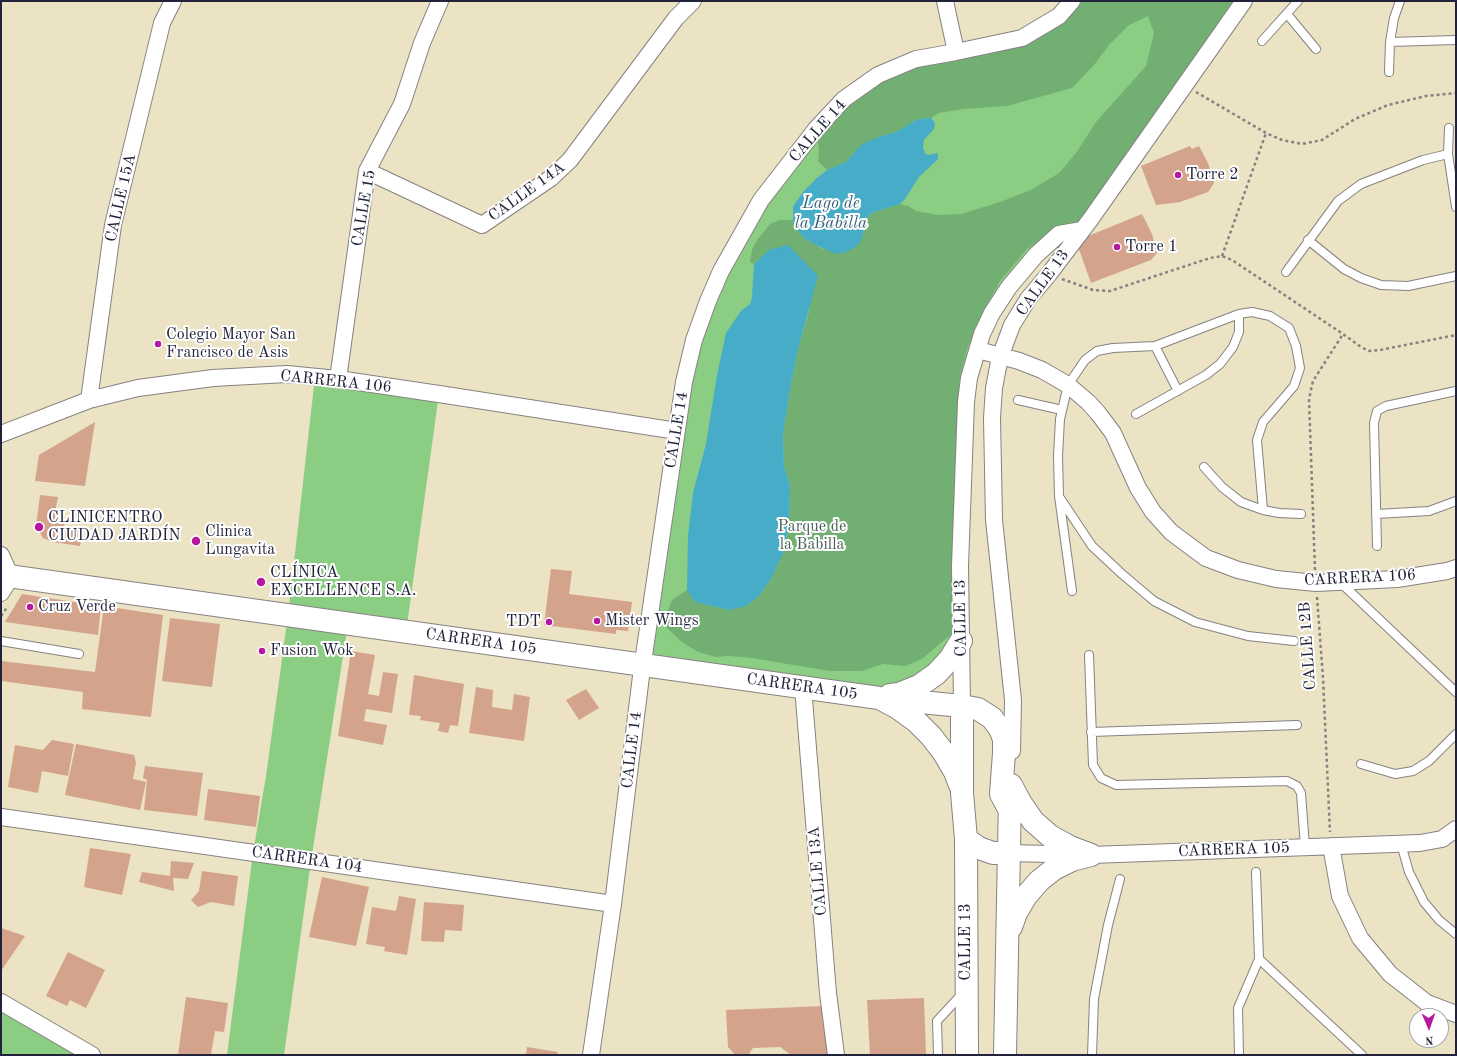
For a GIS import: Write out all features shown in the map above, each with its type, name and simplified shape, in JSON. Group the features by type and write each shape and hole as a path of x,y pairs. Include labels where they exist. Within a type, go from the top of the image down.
{"main road":[{"name":"CARRERA 105","path":"4,582 642,665 879,698 962,706 978,709 985,712 992,718 1000,729 1004,739 1002,794 1010,811"},
{"path":"879,698 899,694 919,686 936,674 950,659 961,641"},
{"path":"879,698 898,708 916,721 931,736 944,753 955,772 962,793"},
{"name":"CALLE 13","path":"962,706 962,793 966,838 967,1055"},
{"path":"1011,785 1020,802 1033,820 1050,836 1070,847 1091,855"},
{"name":"CALLE 13","path":"1005,1055 1011,785"},
{"path":"966,838 979,848 993,853 1009,853"},
{"path":"1007,941 1016,913 1026,896 1038,881 1054,869 1072,860 1091,855"}],"street":[{"name":"CALLE 15A","path":"89,400 113,225 162,23 173,1"},
{"name":"CALLE 15","path":"338,380 367,171 402,104 422,43 440,1"},
{"name":"CALLE 14A","path":"367,171 482,225 551,178 570,160 676,18 693,1"},
{"path":"944,1 956,52"},
{"name":"CALLE 14","path":"591,1055 613,904 642,665 684,382 693,347 708,301 721,271 761,200 816,129 844,99 878,75 916,59 1022,38 1059,16 1072,1"},
{"name":"CALLE 13","path":"1011,785 1013,700 994,520 992,418 994,388 1000,357 1012,325 1028,299 1082,230 1244,1"},
{"name":"CALLE 13","path":"962,706 960,566 966,402 969,378 982,334 992,313 1009,287 1036,255 1058,234 1082,230"},
{"name":"CARRERA 106","path":"978,350 1019,361 1042,370 1068,385 1088,402 1113,433 1138,488 1153,512 1171,532 1206,558 1238,570 1276,579 1316,584 1397,579 1447,571 1456,568"},
{"name":"CARRERA 106","path":"1,434 89,400 138,388 213,378 287,374 338,380 677,430"},
{"path":"1,555 4,582"},
{"name":"CALLE 13A","path":"803,687 828,993 836,1055"},
{"name":"CARRERA 104","path":"1,817 613,904"},
{"name":"CARRERA 105","path":"1009,853 1091,855 1420,843 1442,839 1456,829"},
{"path":"1331,846 1340,896 1360,938 1390,974 1427,1003 1456,1014"},
{"path":"1,1002 92,1055"}],"lane":[{"path":"1262,41 1298,1"},
{"path":"1389,72 1390,42 1394,18 1400,1"},
{"path":"1287,14 1316,49"},
{"path":"1390,42 1456,40"},
{"path":"1449,128 1448,154 1456,207"},
{"path":"1286,272 1338,201 1361,184 1423,160 1448,154"},
{"path":"1308,240 1344,268 1362,278 1381,285 1408,286 1456,276"},
{"path":"1072,591 1059,496 1058,456 1062,410 1068,385 1085,360 1097,351 1113,348 1155,346 1239,314 1252,312 1270,316 1289,328 1296,346 1300,368 1294,386 1263,422 1257,440 1263,510"},
{"path":"1136,414 1206,375 1220,364 1233,347 1239,332 1239,314"},
{"path":"1155,346 1178,391"},
{"path":"1377,546 1374,423 1378,411 1386,406 1456,391"},
{"path":"1018,400 1062,410"},
{"path":"1204,467 1222,487 1241,502 1263,510 1279,513 1301,514"},
{"path":"1059,496 1092,546 1154,601 1194,622 1248,636 1294,641"},
{"path":"1376,514 1429,511 1456,502"},
{"path":"1341,583 1456,692"},
{"path":"1,641 79,654"},
{"path":"1088,655 1093,765 1101,778 1116,785 1287,782 1297,786 1301,793 1305,847"},
{"path":"1091,732 1297,725"},
{"path":"1361,764 1395,774 1413,771 1429,761 1456,734"},
{"path":"1401,844 1409,872 1424,902 1439,920 1456,934"},
{"path":"1239,1055 1238,1008 1259,959 1256,872"},
{"path":"1092,1055 1094,998 1108,925 1120,879"},
{"path":"1259,959 1362,1055"},
{"path":"938,1055 937,1021 967,989"}],"path":[{"path":"1185,86 1266,133 1282,140 1302,144 1322,140 1355,119 1388,105 1426,96 1456,93"},
{"path":"1222,256 1266,133"},
{"path":"1049,274 1093,290 1110,290 1210,258 1222,256 1232,260 1369,351 1456,335"},
{"name":"CALLE 12B","path":"1331,846 1323,678 1316,584 1309,400 1313,381 1343,334"}],"green space":[{"name":"Parque de la Babilla","path":"1072,1 1244,1 1090,220 1059,234 1045,236 1027,249 1000,281 974,332 968,346 960,376 956,437 955,631 922,659 905,666 883,664 862,671 830,671 751,658 729,656 716,657 698,652 682,642 666,627 667,613 672,600 687,590 696,602 729,610 758,597 771,579 784,551 789,519 790,486 784,466 783,435 798,349 810,308 769,250 754,264 750,262 752,250 757,240 770,224 780,220 793,220 796,228 804,238 823,249 864,231 868,216 874,212 900,204 908,206 916,211 937,215 961,214 1000,202 1031,190 1059,173 1076,153 1096,122 1146,66 1154,33 1148,16 1129,25 1109,45 1094,65 1072,88 1007,106 963,109 939,113 931,118 918,119 896,132 881,136 854,153 846,162 827,170 818,161 819,150 816,129 878,75 1022,38"},
{"name":"Parque de la Babilla","path":"1244,1 1059,234 1009,287 969,378 961,641 899,694 643,665 677,431 721,271 816,129 1022,38 1059,16"},
{"path":"315,377 439,394 406,632 348,624 311,861 284,1055 227,1055 253,853 266,776 288,615"},
{"path":"1,1002 92,1055 1,1055"}],"water":[{"name":"Lago de la Babilla","path":"931,118 935,123 934,129 924,140 923,147 925,153 928,155 938,153 938,159 919,177 905,199 900,204 874,212 868,216 862,239 857,246 847,252 836,254 804,238 796,228 793,220 793,206 804,191 817,178 827,170 846,162 862,144 881,136 896,132 918,119"},
{"name":"Lago de la Babilla","path":"788,245 818,276 798,349 783,435 784,466 790,486 789,519 784,551 771,579 758,597 746,606 729,610 695,602 687,590 688,536 693,493 706,444 717,375 726,333 741,311 750,304 752,297 754,264 769,250"}],"building":[{"name":"Torre 2","path":"1190,146 1192,149 1199,146 1208,163 1214,183 1208,192 1180,202 1156,205 1141,166"},
{"name":"Torre 1","path":"1142,214 1152,234 1157,253 1151,260 1091,283 1076,241"},
{"path":"95,422 85,486 35,481 39,455"},
{"path":"40,495 58,497 55,512 61,513 65,518 64,527 83,529 80,546 53,542 43,538 36,526"},
{"path":"551,569 572,571 569,594 632,602 628,631 616,630 616,634 544,625"},
{"path":"22,594 101,606 98,635 5,622"},
{"path":"104,606 163,615 151,717 82,709 83,692 1,681 1,661 95,672"},
{"path":"170,618 220,624 212,687 162,681"},
{"path":"351,651 375,655 368,694 379,696 383,672 398,674 392,713 366,709 364,721 387,725 383,745 338,736"},
{"path":"414,675 464,684 458,726 450,725 448,733 438,731 440,723 420,720 421,716 409,715"},
{"path":"476,687 493,690 492,707 512,710 514,694 530,697 524,741 469,733"},
{"path":"586,689 599,708 579,720 566,700"},
{"path":"52,740 74,744 68,776 42,771 38,793 8,787 15,745 43,750"},
{"path":"76,744 134,755 136,763 133,779 146,782 140,810 65,795"},
{"path":"145,766 203,773 197,816 144,810 147,780 143,778"},
{"path":"208,789 260,796 256,827 204,820"},
{"path":"90,848 131,854 122,895 84,887"},
{"path":"171,861 194,863 188,879 173,878 174,891 139,882 142,872 170,876"},
{"path":"202,871 238,876 234,906 211,902 198,907 191,900 199,891"},
{"path":"322,877 369,887 356,946 309,937"},
{"path":"399,896 416,899 407,955 384,951 385,947 366,944 372,907 396,911"},
{"path":"424,902 464,905 462,931 445,930 444,942 421,941"},
{"path":"1,928 25,936 1,971"},
{"path":"68,952 105,970 86,1008 70,1000 67,1006 46,996"},
{"path":"186,997 228,1003 224,1032 215,1031 211,1055 178,1055"},
{"path":"924,998 926,1055 870,1055 867,1000"},
{"path":"825,1006 827,1055 791,1055 780,1047 753,1048 748,1055 735,1055 728,1047 726,1010"},
{"path":"527,1047 558,1052 557,1055 526,1055"}],"place":[{"name":"Torre 2","path":"1178,175"},
{"name":"Torre 1","path":"1117,247"},
{"name":"Colegio Mayor San Francisco de Asis","path":"158,344"},
{"name":"CLINICENTRO CIUDAD JARDÍN","path":"39,527"},
{"name":"Clinica Lungavita","path":"196,541"},
{"name":"CLÍNICA EXCELLENCE S.A.","path":"261,582"},
{"name":"Cruz Verde","path":"30,607"},
{"name":"Mister Wings","path":"597,621"},
{"name":"TDT","path":"549,622"},
{"name":"Fusion Wok","path":"262,651"}]}
